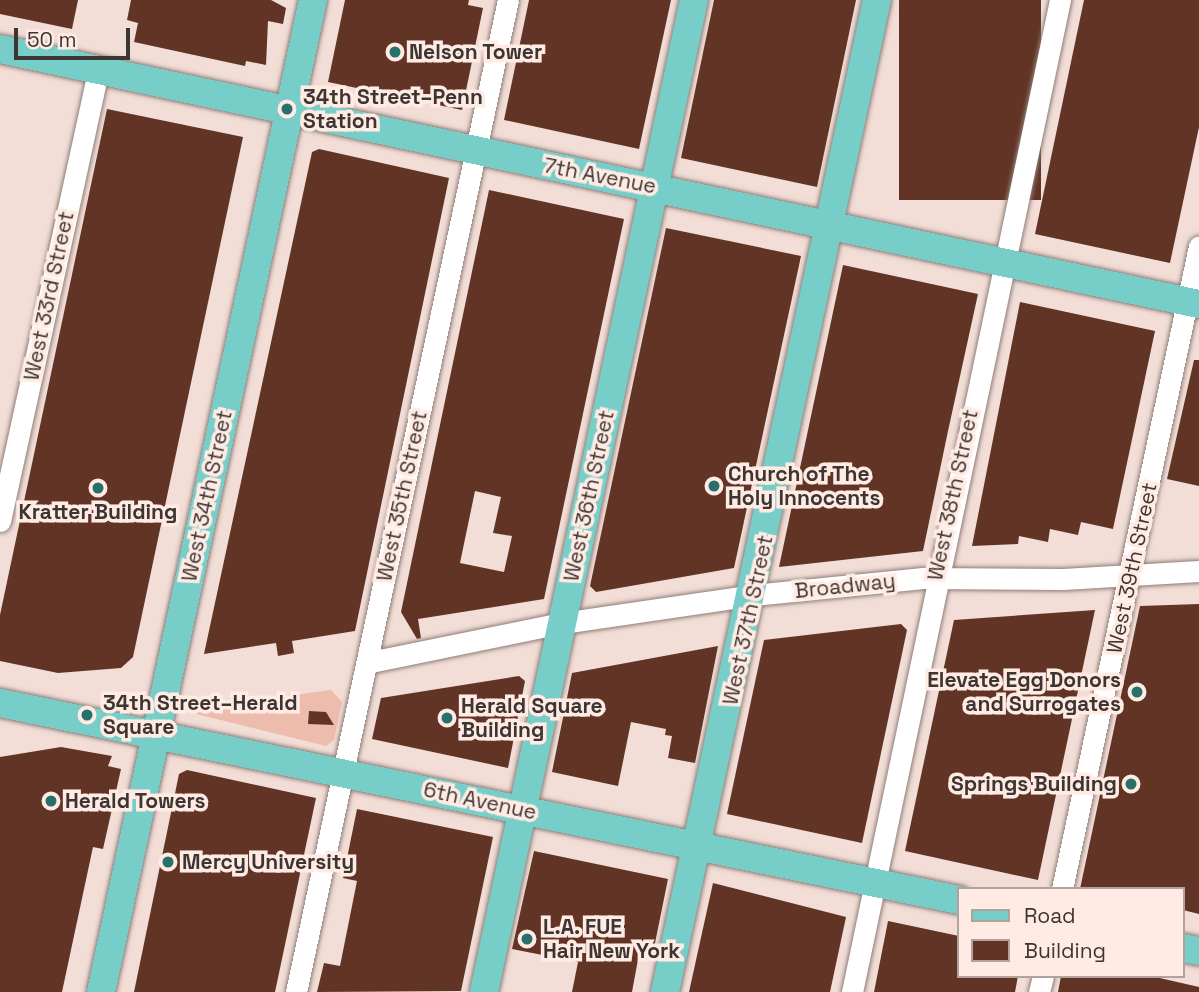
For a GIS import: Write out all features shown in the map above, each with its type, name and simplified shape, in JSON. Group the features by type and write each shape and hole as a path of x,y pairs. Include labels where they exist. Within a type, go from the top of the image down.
{"main road":[{"name":"West 34th Street","path":"101,992 313,0"},
{"name":"West 36th Street","path":"484,992 501,961 522,810 694,0"},
{"name":"West 37th Street","path":"665,992 753,595 877,0"},
{"name":"7th Avenue","path":"0,49 1193,303"},
{"name":"6th Avenue","path":"0,703 343,771 958,900"}],"street":[{"name":"West 35th Street","path":"296,992 343,771 370,662 508,0"},
{"name":"West 38th Street","path":"852,992 935,579 1060,0"},
{"name":"West 33rd Street","path":"0,521 98,70"},
{"name":"West 39th Street","path":"1062,887 1193,303 1199,246"},
{"name":"Broadway","path":"370,662 562,623 753,595 935,579 1199,571"}],"shaded area":[{"path":"331,690 342,702 334,740 326,746 196,714 210,706"}],"building":[{"path":"0,0 78,0 72,29 0,14"},
{"path":"131,0 271,0 286,8 283,24 268,21 266,65 246,61 245,66 134,42 138,23 127,20"},
{"path":"345,0 469,0 468,5 483,8 462,110 328,82"},
{"path":"529,0 671,0 639,149 504,120"},
{"path":"714,0 856,0 817,187 681,158"},
{"path":"899,0 1041,0 1041,200 899,200"},
{"path":"1084,0 1199,0 1199,127 1170,263 1035,234"},
{"path":"107,109 243,137 133,657 121,668 58,673 0,661 0,615"},
{"path":"319,149 449,178 355,631 292,641 294,653 278,656 276,643 204,654 312,152"},
{"path":"489,190 624,219 544,599 418,619 421,638 417,639 401,612","holes":["475,491 501,497 493,533 512,536 504,572 460,563"]},
{"path":"666,228 801,256 734,568 596,592 590,586"},
{"path":"843,265 978,294 923,551 779,567"},
{"path":"1020,302 1155,331 1113,529 1081,522 1078,535 1050,529 1048,542 1019,536 1018,544 972,546"},
{"path":"1194,360 1199,360 1199,486 1167,479"},
{"path":"1199,604 1199,914 1185,910 1185,887 1080,887 1140,606"},
{"path":"1095,610 1038,880 905,851 954,620"},
{"path":"901,624 907,630 862,843 727,814 764,640"},
{"path":"718,646 695,763 668,758 672,736 665,735 666,729 631,722 618,786 552,772 572,673"},
{"name":"Herald Square Building","path":"519,676 525,681 508,768 372,739 381,698"},
{"path":"309,711 326,712 334,725 308,724"},
{"path":"61,747 112,756 108,766 121,769 103,849 93,847 62,992 0,992 0,757"},
{"path":"187,770 316,798 275,992 134,992 179,774"},
{"path":"357,809 493,837 461,991 317,992 324,963 340,966 357,881 343,878"},
{"path":"534,851 668,879 652,958 639,954 632,992 572,992 578,962 512,949"},
{"path":"713,883 846,917 830,992 689,992"},
{"path":"888,921 958,936 958,978 1018,978 1015,992 874,992"},
{"path":"1061,978 1160,978 1199,987 1199,992 1058,992"}],"place":[{"name":"Nelson Tower","path":"395,52"},
{"name":"34th Street–Penn Station","path":"287,109"},
{"name":"Church of The Holy Innocents","path":"714,486"},
{"name":"Kratter Building","path":"98,488"},
{"name":"Elevate Egg Donors and Surrogates","path":"1137,692"},
{"name":"34th Street–Herald Square","path":"87,715"},
{"name":"Herald Square Building","path":"447,718"},
{"name":"Springs Building","path":"1131,784"},
{"name":"Herald Towers","path":"51,801"},
{"name":"Mercy University","path":"168,862"},
{"name":"L.A. FUE Hair New York","path":"527,939"}]}
